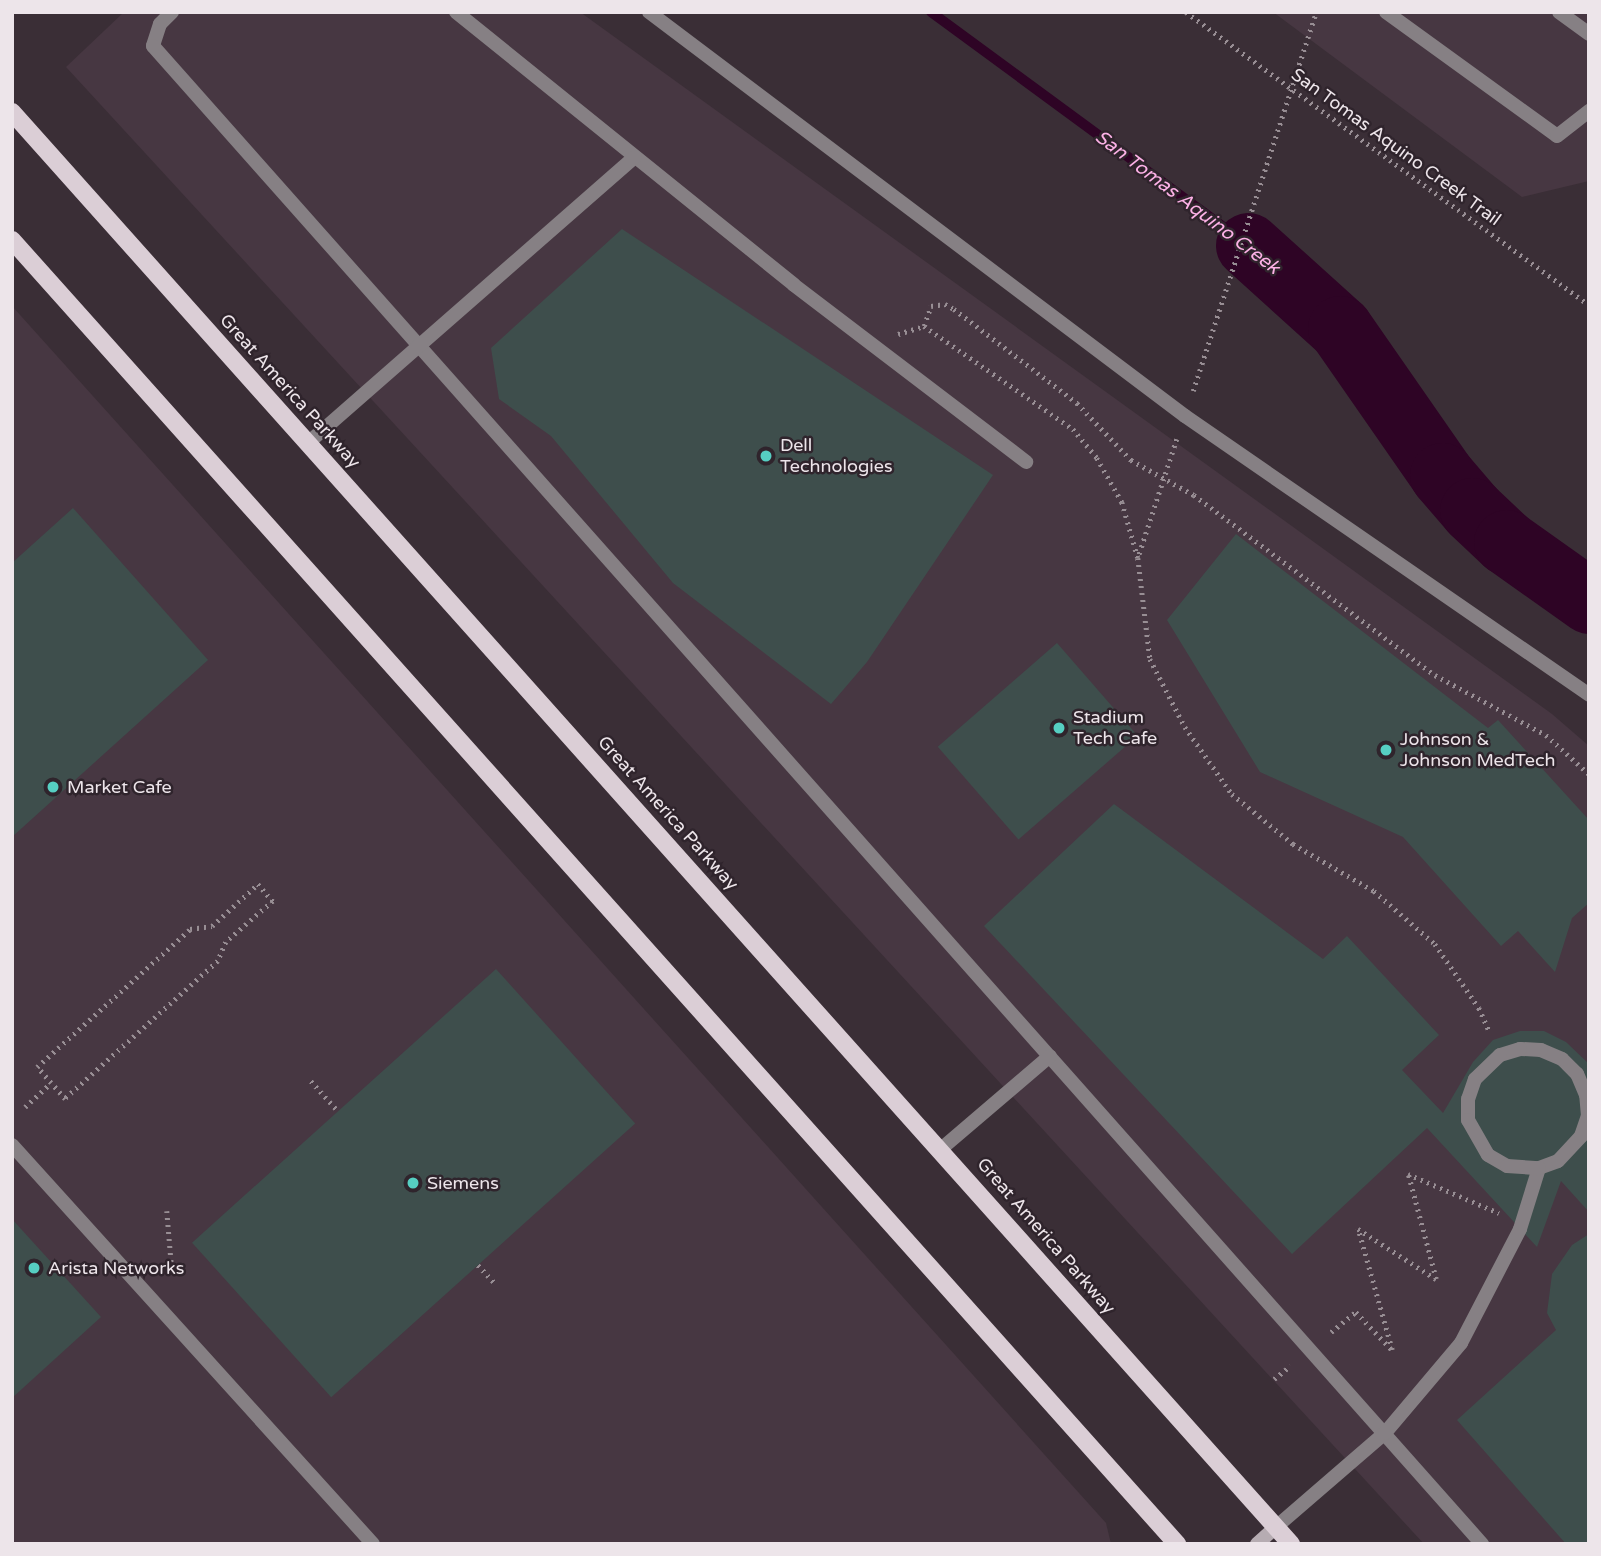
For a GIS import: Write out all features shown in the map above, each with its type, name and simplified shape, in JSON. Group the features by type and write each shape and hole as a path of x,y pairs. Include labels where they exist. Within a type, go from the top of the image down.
{"main road":[{"name":"Great America Parkway","path":"12,112 1291,1544"},
{"path":"12,240 1177,1544"}],"street":[{"path":"1257,1544 1276,1527"}],"lane":[{"path":"172,12 160,24 153,46 1482,1544"},
{"path":"456,12 872,345 1026,462"},
{"path":"649,12 1185,416 1589,695"},
{"path":"1386,12 1557,136 1589,111"},
{"path":"1559,12 1589,34"},
{"path":"308,443 418,344 635,157"},
{"path":"1520,1049 1541,1050 1562,1059 1577,1074 1587,1095 1588,1116 1581,1136 1569,1153 1539,1168 1507,1166 1489,1155 1475,1139 1468,1099 1484,1068 1500,1055 1520,1049"},
{"path":"941,1149 1050,1056"},
{"path":"12,1145 373,1544"},
{"path":"1276,1527 1385,1433 1461,1343 1520,1228 1539,1168"}],"path":[{"name":"San Tomas Aquino Creek Trail","path":"1186,12 1589,305"},
{"path":"1191,397 1316,12"},
{"path":"925,326 931,306 945,304 954,309 1077,403 1131,460 1194,495 1435,675 1546,735 1589,774"},
{"path":"872,345 925,326"},
{"path":"925,326 1073,429 1097,458 1122,502 1138,558 1150,659 1185,727 1232,794 1293,844 1374,891 1435,944 1479,1008 1493,1040"},
{"path":"1138,558 1178,438"},
{"path":"258,884 273,901 226,942 218,961 65,1099 51,1083 37,1067 190,929 212,926 258,884"},
{"path":"311,1081 337,1110"},
{"path":"25,1107 51,1083"},
{"path":"1331,1332 1356,1312 1392,1350 1358,1229 1436,1279 1408,1174 1505,1212"},
{"path":"167,1211 172,1271"},
{"path":"478,1265 494,1282"},
{"path":"1275,1379 1298,1360"}],"shaded area":[{"path":"124,12 580,12 1552,714 1589,746 1589,1544 1424,1544 66,67"},
{"path":"1273,12 1589,12 1589,181 1522,197"},
{"path":"12,306 1106,1523 1111,1544 12,1544"}],"building":[{"name":"Dell Technologies","path":"622,229 993,475 867,662 831,704 673,583 551,436 499,399 491,348"},
{"path":"73,508 208,660 12,837 12,563"},
{"name":"Johnson & Johnson MedTech","path":"1236,534 1488,728 1498,720 1589,820 1589,903 1572,918 1555,972 1518,931 1501,946 1403,837 1260,772 1167,620"},
{"path":"1057,643 1138,736 1018,839 938,747"},
{"path":"1114,804 1323,959 1347,936 1439,1035 1402,1070 1443,1113 1473,1062 1493,1040 1520,1031 1544,1031 1566,1042 1589,1064 1589,1212 1561,1181 1537,1247 1427,1128 1292,1254 984,926"},
{"name":"Siemens","path":"496,969 635,1124 331,1397 192,1243"},
{"name":"Arista Networks","path":"12,1219 101,1317 12,1398"},
{"path":"1589,1234 1589,1544 1566,1544 1457,1420 1556,1330 1547,1313 1552,1274 1572,1245"}],"waterway":[{"name":"San Tomas Aquino Creek","path":"931,12 1248,245"},
{"name":"San Tomas Aquino Creek","path":"1248,245 1340,328 1442,475 1472,510 1506,542 1589,601"}],"place":[{"name":"Dell Technologies","path":"766,456"},
{"name":"Stadium Tech Cafe","path":"1059,728"},
{"name":"Johnson & Johnson MedTech","path":"1386,750"},
{"name":"Market Cafe","path":"53,787"},
{"name":"Siemens","path":"413,1183"},
{"name":"Arista Networks","path":"34,1268"}]}
